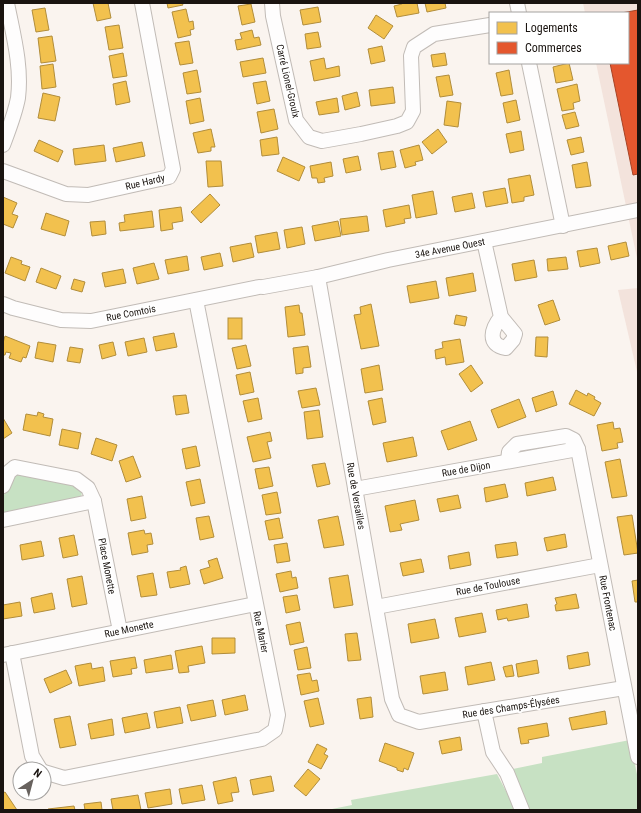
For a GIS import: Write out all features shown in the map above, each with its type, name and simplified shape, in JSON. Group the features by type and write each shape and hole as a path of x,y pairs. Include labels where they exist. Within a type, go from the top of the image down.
{"street":[{"path":"3,145 17,104 19,80 7,3"},
{"name":"Carré Lionel-Groulx","path":"272,3 273,16 296,120 309,137 322,141 362,134 397,126 407,122 413,111 411,56 414,47 434,34 489,25"},
{"name":"Rue Hardy","path":"3,171 66,194 88,195 169,177 172,169 140,5"},
{"path":"529,64 563,226"},
{"name":"34e Avenue Ouest","path":"261,287 318,277 388,260 638,210"},
{"path":"484,241 501,317"},
{"name":"Rue de Versailles","path":"318,277 392,699 398,715"},
{"name":"Rue Comtois","path":"3,304 61,320 91,321 261,287"},
{"name":"Rue Marier","path":"52,774 64,778 262,739 275,730 278,715 196,300"},
{"name":"Rue de Dijon","path":"355,489 578,449"},
{"name":"Rue Frontenac","path":"578,449 638,757"},
{"name":"Place Monette","path":"3,486 9,472 15,467 76,479 88,488 94,501 120,631"},
{"path":"3,520 94,501"},
{"name":"Rue de Toulouse","path":"376,607 600,565"},
{"name":"Rue Monette","path":"8,654 255,604"},
{"path":"8,654 32,756 35,761"},
{"name":"Rue des Champs-Élysées","path":"398,715 419,722 624,688"},
{"path":"484,711 493,752 507,773 522,810"}],"shaded area":[{"path":"583,3 638,3 638,263 596,64 629,64 629,12 585,12"},
{"path":"638,288 638,376 618,290"}],"green space":[{"path":"14,473 75,483 82,492 81,498 3,513 3,497"},
{"path":"630,740 638,779 638,810 529,810 508,770 542,763 542,757"},
{"path":"497,774 516,810 327,810 352,805 351,800"}],"building: Logements":[{"path":"93,3 108,3 111,18 97,21"},
{"path":"167,3 182,3 183,5 168,8"},
{"path":"402,3 417,3 419,13 397,17 394,6"},
{"path":"425,3 445,3 446,8 427,12"},
{"path":"251,4 255,22 242,25 238,6"},
{"path":"318,7 321,22 303,25 300,10"},
{"path":"45,8 49,30 36,32 32,10"},
{"path":"186,9 189,22 193,21 194,29 190,30 191,35 178,38 172,12"},
{"path":"376,15 393,26 384,39 368,28"},
{"path":"119,25 123,48 109,50 105,27"},
{"path":"252,30 254,38 259,37 261,45 237,50 235,40 242,39 240,33"},
{"path":"318,32 321,47 307,49 305,34"},
{"path":"52,36 56,61 41,63 38,38"},
{"path":"189,41 193,63 180,65 175,43"},
{"path":"382,46 385,61 371,64 368,49"},
{"path":"123,53 127,76 113,78 109,56"},
{"path":"445,53 447,65 433,67 431,55"},
{"path":"263,58 266,73 243,77 240,62"},
{"path":"324,58 326,69 339,66 340,76 314,81 310,61"},
{"path":"53,64 56,87 42,89 40,66"},
{"path":"569,64 573,80 556,83 553,67"},
{"path":"197,70 201,92 187,94 183,73"},
{"path":"509,70 513,94 501,96 496,73"},
{"path":"449,75 453,95 440,97 436,77"},
{"path":"126,81 130,102 116,105 113,84"},
{"path":"266,81 270,101 257,104 253,83"},
{"path":"577,84 580,101 573,103 574,109 562,111 557,89"},
{"path":"393,87 395,103 371,106 369,90"},
{"path":"357,92 360,106 345,110 342,96"},
{"path":"43,93 60,97 55,121 38,118"},
{"path":"200,98 204,121 190,124 186,101"},
{"path":"337,98 339,112 319,115 316,102"},
{"path":"516,100 520,120 507,123 503,103"},
{"path":"447,101 461,103 458,127 444,125"},
{"path":"274,109 278,129 261,133 257,112"},
{"path":"575,112 579,126 566,129 562,115"},
{"path":"211,129 215,147 211,147 211,151 198,153 193,133"},
{"path":"438,129 447,142 432,154 422,142"},
{"path":"521,131 524,150 510,153 506,134"},
{"path":"277,137 279,154 262,156 260,140"},
{"path":"581,137 584,152 571,155 567,140"},
{"path":"39,140 63,151 58,162 34,151"},
{"path":"142,142 145,156 116,162 113,148"},
{"path":"104,145 106,161 75,165 73,149"},
{"path":"419,145 423,160 415,162 416,165 405,168 400,150"},
{"path":"393,151 396,167 381,170 378,153"},
{"path":"358,156 361,170 346,173 343,159"},
{"path":"283,157 305,167 299,181 277,171"},
{"path":"206,161 221,161 223,186 208,187"},
{"path":"331,162 333,176 324,178 325,182 318,183 317,178 312,178 310,166"},
{"path":"587,162 591,186 576,188 572,165"},
{"path":"530,175 534,195 524,197 524,201 512,203 508,179"},
{"path":"505,188 508,203 486,207 483,192"},
{"path":"433,191 437,214 416,218 412,195"},
{"path":"472,193 475,208 455,212 452,197"},
{"path":"210,194 220,205 201,223 191,212"},
{"path":"3,197 17,203 12,214 18,216 13,228 3,224"},
{"path":"409,205 411,218 404,219 405,223 386,227 383,210"},
{"path":"181,207 183,221 172,223 173,229 161,231 159,210"},
{"path":"152,211 154,227 120,231 119,223 125,222 124,215"},
{"path":"46,213 69,221 65,236 41,229"},
{"path":"367,216 369,231 342,235 340,219"},
{"path":"105,221 106,234 92,236 90,222"},
{"path":"338,221 341,236 315,241 312,226"},
{"path":"302,227 305,244 287,248 284,230"},
{"path":"277,232 280,249 258,253 255,236"},
{"path":"626,242 629,256 611,260 608,246"},
{"path":"251,243 254,257 233,262 230,247"},
{"path":"597,248 600,263 580,267 577,251"},
{"path":"220,253 223,266 204,270 201,257"},
{"path":"187,256 189,270 168,274 165,260"},
{"path":"11,257 22,261 21,264 30,267 25,281 5,273"},
{"path":"566,257 568,269 548,271 547,259"},
{"path":"534,260 537,277 515,281 512,264"},
{"path":"154,263 159,279 137,284 133,268"},
{"path":"41,268 61,276 56,289 36,282"},
{"path":"123,269 126,283 105,287 102,273"},
{"path":"473,273 476,291 449,296 446,278"},
{"path":"74,279 85,282 82,292 71,289"},
{"path":"436,281 439,298 410,303 407,286"},
{"path":"553,300 560,320 545,325 538,305"},
{"path":"371,304 379,346 361,349 354,315 361,314 360,307"},
{"path":"299,305 300,313 302,313 305,335 288,337 285,307"},
{"path":"456,315 467,317 465,326 454,324"},
{"path":"228,318 242,318 242,339 228,339"},
{"path":"174,333 177,347 156,351 153,337"},
{"path":"5,336 30,346 26,358 23,357 21,362 9,358 11,353 6,352 5,355 3,355 3,343"},
{"path":"536,337 548,337 547,357 535,356"},
{"path":"144,338 147,352 128,356 125,342"},
{"path":"460,339 464,362 446,365 445,357 436,359 435,350 443,348 442,342"},
{"path":"38,342 56,345 53,362 35,358"},
{"path":"113,342 116,355 102,359 99,345"},
{"path":"246,345 251,366 237,369 232,348"},
{"path":"308,346 311,367 303,368 303,373 296,374 293,348"},
{"path":"70,347 83,349 80,363 67,361"},
{"path":"379,365 383,390 365,393 361,369"},
{"path":"471,365 483,383 471,392 459,374"},
{"path":"250,372 254,392 240,395 236,375"},
{"path":"316,388 320,405 302,408 298,391"},
{"path":"576,390 587,396 588,393 601,403 594,416 569,404"},
{"path":"553,391 557,405 536,412 532,398"},
{"path":"186,395 189,413 176,415 173,396"},
{"path":"258,398 262,419 248,422 243,401"},
{"path":"382,398 386,422 373,425 368,401"},
{"path":"519,399 526,417 498,428 491,410"},
{"path":"319,410 323,437 307,439 304,412"},
{"path":"38,412 44,414 43,417 53,419 50,436 23,430 26,414 37,416"},
{"path":"3,418 12,433 3,439"},
{"path":"470,421 477,440 448,450 441,431"},
{"path":"613,422 614,429 620,428 623,442 617,443 618,448 602,451 597,425"},
{"path":"62,429 81,433 78,449 59,445"},
{"path":"270,432 272,441 267,442 271,458 253,462 247,437"},
{"path":"413,437 417,456 387,462 383,443"},
{"path":"96,438 117,445 112,461 91,454"},
{"path":"196,446 200,466 186,469 182,449"},
{"path":"133,456 141,477 126,482 119,461"},
{"path":"620,459 627,496 612,498 605,462"},
{"path":"325,463 330,484 317,487 312,465"},
{"path":"269,467 273,486 259,489 255,469"},
{"path":"553,477 556,490 527,496 525,483"},
{"path":"200,479 205,503 191,506 186,482"},
{"path":"505,484 508,497 486,502 484,488"},
{"path":"277,492 281,513 266,515 262,495"},
{"path":"458,495 461,508 440,512 437,499"},
{"path":"142,496 146,518 131,521 127,499"},
{"path":"415,500 419,520 400,524 402,530 390,532 385,506"},
{"path":"632,515 638,553 624,555 617,517"},
{"path":"209,516 214,537 200,540 196,518"},
{"path":"338,516 344,545 324,548 318,520"},
{"path":"279,518 283,538 269,540 265,521"},
{"path":"144,530 145,534 151,533 153,544 147,545 148,552 132,555 128,533"},
{"path":"565,534 567,547 547,551 544,538"},
{"path":"74,535 78,555 63,558 59,538"},
{"path":"41,541 44,556 22,560 20,545"},
{"path":"516,542 518,555 497,558 495,545"},
{"path":"287,543 290,561 277,563 274,545"},
{"path":"469,552 471,565 450,569 448,556"},
{"path":"217,558 223,578 204,584 200,570 210,567 208,561"},
{"path":"421,559 424,572 403,576 400,563"},
{"path":"186,566 190,584 170,588 167,572 181,570 180,568"},
{"path":"291,571 292,578 296,577 298,588 280,592 276,574"},
{"path":"153,573 157,595 141,597 137,576"},
{"path":"348,575 353,605 334,608 329,578"},
{"path":"82,576 87,604 72,607 67,579"},
{"path":"638,580 638,602 635,602 632,581"},
{"path":"52,593 55,609 34,613 31,598"},
{"path":"576,594 579,608 556,611 555,605 557,604 555,598"},
{"path":"297,595 300,610 286,613 283,597"},
{"path":"20,602 22,616 3,619 3,605"},
{"path":"527,604 529,617 508,621 507,618 498,620 496,610"},
{"path":"482,613 486,632 459,637 455,618"},
{"path":"435,619 439,638 411,643 408,624"},
{"path":"300,622 304,642 290,645 286,625"},
{"path":"357,633 361,660 348,661 345,634"},
{"path":"212,638 235,638 235,653 212,654"},
{"path":"202,646 205,663 188,666 189,672 179,673 175,651"},
{"path":"307,647 311,668 298,670 294,650"},
{"path":"588,652 590,665 569,669 567,656"},
{"path":"171,655 173,669 146,673 144,660"},
{"path":"135,657 137,668 131,669 132,674 113,677 110,661"},
{"path":"537,660 539,673 518,677 516,664"},
{"path":"491,662 495,680 468,685 465,667"},
{"path":"91,663 92,669 103,667 105,681 79,686 75,666"},
{"path":"512,665 514,676 506,677 503,667"},
{"path":"66,670 72,683 50,693 44,679"},
{"path":"445,672 448,690 423,694 420,676"},
{"path":"310,673 312,681 317,680 319,691 301,695 297,675"},
{"path":"245,695 248,710 225,715 222,700"},
{"path":"371,697 373,717 360,719 357,699"},
{"path":"318,698 324,724 310,727 304,701"},
{"path":"213,700 216,716 191,721 187,705"},
{"path":"180,707 183,723 157,728 154,712"},
{"path":"605,711 607,724 572,730 569,718"},
{"path":"147,713 150,728 125,733 122,718"},
{"path":"70,716 76,745 60,748 54,719"},
{"path":"112,719 114,735 91,739 88,724"},
{"path":"547,723 549,736 528,740 529,743 521,744 518,728"},
{"path":"460,737 462,750 442,754 439,741"},
{"path":"385,743 414,753 408,770 404,768 403,772 379,761"},
{"path":"317,744 327,749 324,754 328,756 321,769 308,762"},
{"path":"308,769 320,779 306,796 294,786"},
{"path":"271,776 274,791 253,795 250,780"},
{"path":"236,777 239,792 231,793 233,801 218,804 213,782"},
{"path":"202,785 205,800 182,804 179,789"},
{"path":"170,789 172,804 148,808 145,793"},
{"path":"5,792 17,810 3,810 3,793"},
{"path":"138,795 141,810 113,810 111,799"},
{"path":"101,802 102,810 85,810 84,804"},
{"path":"74,806 75,810 48,810 48,809"}],"building: Commerces":[{"path":"638,10 638,174 633,175 610,64 629,64 629,12 627,12"}]}
